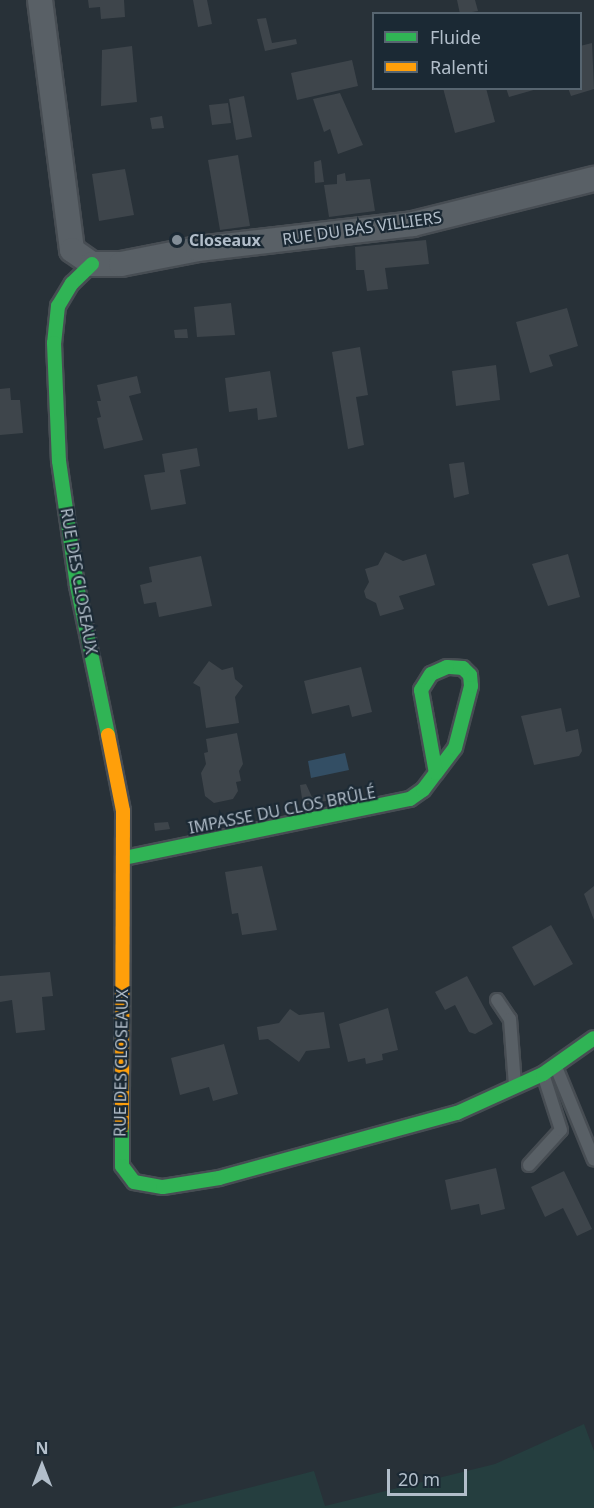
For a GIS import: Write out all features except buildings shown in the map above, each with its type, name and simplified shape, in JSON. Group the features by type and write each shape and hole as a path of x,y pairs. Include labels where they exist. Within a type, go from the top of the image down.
{"street":[{"path":"40,0 72,250 92,264"},
{"name":"RUE DU BAS VILLIERS","path":"92,264 121,264 198,249 413,224 594,179"},
{"name":"RUE DES CLOSEAUX","path":"92,264 72,283 58,306 54,343 59,461 77,586 123,811 120,1144 122,1166 134,1182 163,1187 219,1178 457,1113 516,1086"},
{"name":"IMPASSE DU CLOS BRÛLÉ","path":"124,858 394,805 423,790 436,773 454,747 468,696 470,675 463,668 447,667 431,674 421,690 436,773"},
{"path":"516,1086 543,1074 594,1038"}],"lane":[{"path":"497,1000 510,1019 516,1086"},
{"path":"555,1066 594,1160"},
{"path":"529,1165 561,1130 543,1074"}],"green space":[{"path":"584,1424 594,1451 594,1508 170,1508 314,1471 325,1506 495,1464"}],"water":[{"path":"345,753 349,770 311,778 308,761"}],"traffic: fast":[{"path":"92,264 72,283 58,306 54,343 59,461 77,586 108,735"},
{"path":"124,858 410,799 423,790 436,773 455,748 471,686 470,675 463,668 447,667 431,674 421,690 436,773"},
{"path":"122,1127 122,1166 134,1182 163,1187 219,1178 457,1113 543,1074 594,1038"}],"traffic: slow":[{"path":"108,735 123,811 122,1127"}],"place":[{"name":"Closeaux","path":"177,240"}]}
